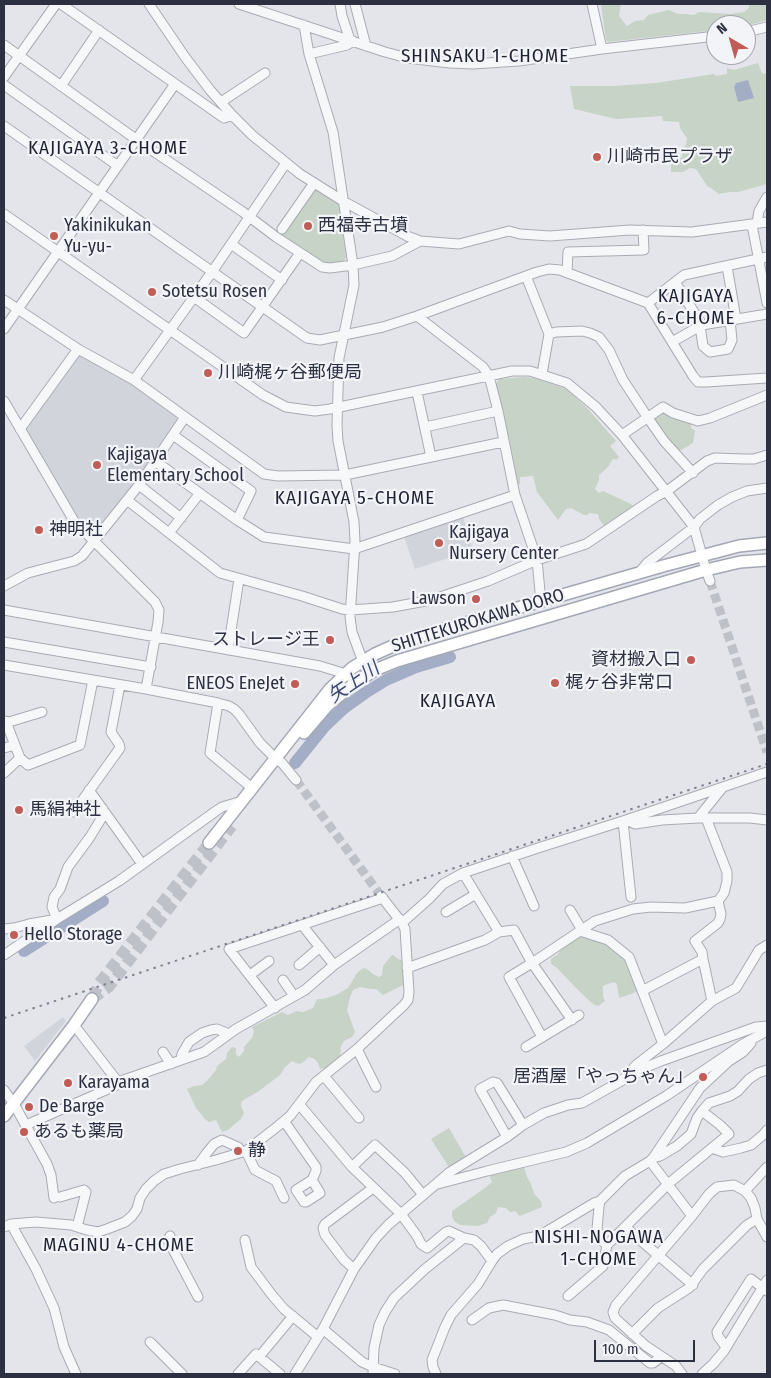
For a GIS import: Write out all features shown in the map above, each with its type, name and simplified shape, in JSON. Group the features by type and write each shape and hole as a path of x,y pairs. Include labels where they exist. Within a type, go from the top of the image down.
{"main road":[{"name":"SHITTEKUROKAWA DORO","path":"232,826 322,698 336,682 375,654 395,645 638,574 739,546 767,543"},
{"name":"SHITTEKUROKAWA DORO","path":"209,843 252,788 328,706 356,682 375,670 396,661 708,576 740,562 767,560"},
{"path":"4,1116 8,1097 74,1025 92,999"}],"street":[{"path":"4,77 56,4"},
{"path":"61,4 224,118 232,115"},
{"path":"149,4 185,57 232,115 252,135 300,174 343,201 407,236 420,241 460,244 509,231 520,234 550,236 643,230 692,232 767,222"},
{"path":"239,4 407,58 450,63 519,61 706,37"},
{"path":"340,4 342,16 351,41"},
{"path":"355,4 366,46"},
{"path":"592,4 602,49"},
{"path":"304,25 309,54 333,132 353,265 354,286 339,358 337,395 338,441 354,522 350,617 352,632 363,662"},
{"path":"62,86 99,30"},
{"path":"309,54 347,45 351,41"},
{"path":"4,45 322,268 353,265 392,256 420,241"},
{"path":"221,102 265,73"},
{"path":"4,329 175,84"},
{"path":"4,85 118,166"},
{"path":"4,126 307,338 320,340 383,327 549,269 560,270 648,303 698,382 767,378"},
{"path":"134,380 212,272 286,163"},
{"path":"282,228 314,182"},
{"path":"767,197 754,224 763,258 767,303"},
{"path":"4,214 263,395 286,407 315,411 338,408 512,371 530,371 567,383 596,407 622,435 694,527 708,576"},
{"path":"567,273 568,252 644,250 643,230"},
{"path":"231,244 282,280"},
{"path":"194,297 244,333 300,253"},
{"path":"648,303 684,275 763,258"},
{"path":"675,282 701,326 703,346 710,352 728,348 732,340 733,320 727,266"},
{"path":"526,276 549,334 542,374"},
{"path":"4,300 78,349 134,380 264,474 278,476 345,475 503,442"},
{"path":"672,342 701,326 767,314"},
{"path":"417,316 483,367 489,376 515,495 537,560 541,602"},
{"path":"549,334 582,331 599,337 609,350 623,380 648,418 664,441 693,473"},
{"path":"20,429 78,349"},
{"path":"417,392 431,457"},
{"path":"622,435 663,407 673,413 698,421 767,395"},
{"path":"4,401 74,521 155,602 159,610 146,689"},
{"path":"425,427 498,412"},
{"path":"4,586 28,573 74,561 82,556 139,485 185,417"},
{"path":"173,435 250,491 236,520"},
{"path":"127,500 220,573 350,610 393,607 431,600 488,581 537,560 586,544 667,491 707,461 716,458 749,459 767,456"},
{"path":"155,461 236,520 264,537 354,549 515,495"},
{"path":"139,485 180,518"},
{"path":"638,574 647,563 694,527 700,519 732,497 747,491 767,488"},
{"path":"169,534 200,493"},
{"path":"228,650 239,579"},
{"path":"4,610 320,666 346,674 356,682"},
{"path":"4,642 150,667"},
{"path":"4,665 46,669 93,680 218,703 234,709 260,742 296,780"},
{"path":"42,712 5,721 20,758 28,764 80,745 93,680"},
{"path":"74,812 120,748 111,732 120,685"},
{"path":"218,703 210,753 252,788"},
{"path":"4,748 15,744"},
{"path":"4,772 20,758"},
{"path":"26,1125 115,1086 118,1082 204,1052 229,1034 305,990 334,965 401,921 443,884 463,873 625,821 767,772"},
{"path":"702,818 723,787"},
{"path":"89,790 142,864"},
{"path":"4,955 8,949 119,881 216,811 242,801"},
{"path":"57,919 52,907 54,897 60,889 68,867 101,819 103,809"},
{"path":"542,1037 509,977 595,921 633,909 651,907 685,908 718,900 724,893 727,872 702,818"},
{"path":"625,821 635,824 662,820 702,818 767,820"},
{"path":"625,821 631,897"},
{"path":"512,856 534,906"},
{"path":"463,873 499,932"},
{"path":"446,912 476,894"},
{"path":"76,1374 64,1347 54,1308 36,1269 8,1226 36,1222 71,1225 98,1232 125,1222 132,1216 140,1198 154,1181 164,1174 244,1151 284,1121 316,1082 356,1049 408,1000 405,929 382,897 229,949 275,1008"},
{"path":"712,1002 702,952 695,941 718,923 721,914 718,900"},
{"path":"570,910 581,930 608,940 628,957 663,1044"},
{"path":"4,929 57,919"},
{"path":"302,925 334,965"},
{"path":"407,968 486,940 499,932 514,930 532,963 576,1017 526,1047"},
{"path":"623,1080 636,1065 712,1002 736,988 759,950 767,945"},
{"path":"299,965 320,947"},
{"path":"642,991 703,959"},
{"path":"250,976 269,961"},
{"path":"283,980 294,996"},
{"path":"74,1025 118,1082"},
{"path":"295,1374 321,1333 354,1269 376,1238 423,1194 450,1172 544,1113 568,1105 582,1103 644,1068 661,1061 756,1027 767,1026"},
{"path":"181,1060 192,1034 217,1029 229,1034"},
{"path":"435,1185 566,1152 587,1143 666,1096 743,1044 767,1031"},
{"path":"652,1159 700,1088 756,1038"},
{"path":"356,1049 376,1087"},
{"path":"163,1052 172,1064"},
{"path":"607,1245 599,1238 597,1229 600,1201 625,1176 686,1140 691,1134 697,1118 709,1103 730,1096 738,1091 749,1079 767,1070"},
{"path":"324,1076 359,1118"},
{"path":"507,1137 480,1089 493,1082 497,1083 523,1125"},
{"path":"8,1097 48,1164 57,1197 84,1190 86,1192 78,1227"},
{"path":"299,1104 352,1167 401,1214 421,1244 427,1248 449,1231 464,1238 474,1240 492,1261"},
{"path":"568,1296 603,1266 607,1245 668,1184 729,1134 702,1111"},
{"path":"284,1121 316,1167 312,1180"},
{"path":"712,1148 723,1152 751,1145 767,1130"},
{"path":"198,1165 214,1144 222,1140 244,1151 255,1170 276,1181 284,1198"},
{"path":"352,1167 375,1145 405,1173 423,1194"},
{"path":"652,1159 692,1216"},
{"path":"745,1191 767,1167"},
{"path":"682,1374 676,1366 646,1346 614,1318 613,1312 616,1305 709,1194 717,1187 734,1185 745,1191 752,1198 757,1219 767,1236"},
{"path":"354,1269 344,1260 325,1235 323,1228 373,1188"},
{"path":"436,1374 432,1360 451,1315 478,1284 497,1254 523,1239 539,1236 600,1201"},
{"path":"632,1334 658,1308 693,1285 703,1269 747,1225 757,1219"},
{"path":"625,1227 693,1285"},
{"path":"170,1236 169,1242 198,1296"},
{"path":"373,1371 374,1348 379,1325 394,1298 425,1269 464,1238"},
{"path":"245,1240 251,1267 272,1295 293,1316 321,1333 373,1371 395,1374"},
{"path":"702,1374 714,1364 726,1347 766,1286 751,1279 717,1332 726,1347"},
{"path":"472,1320 489,1308 503,1305 587,1322 609,1330 650,1363 654,1363 661,1357"},
{"path":"259,1357 293,1316"},
{"path":"150,1342 182,1374"},
{"path":"238,1374 256,1354 280,1374"}],"shaded area":[{"name":"Kajigaya Elementary School","path":"81,354 127,381 176,416 178,422 122,500 96,532 92,532 76,515 26,431 75,359"},
{"name":"Kajigaya Nursery Center","path":"463,517 473,550 415,569 404,537"},
{"path":"63,1017 66,1021 35,1061 24,1046"}],"green space":[{"path":"601,4 621,4 619,16 627,26 635,21 644,20 648,15 669,10 678,14 694,15 699,12 730,14 744,12 750,4 767,4 767,20 756,23 756,15 706,15 706,31 608,42 606,40"},
{"path":"758,63 762,73 767,74 767,184 738,192 719,194 708,187 696,169 690,168 683,172 671,172 674,158 682,158 683,149 686,145 687,138 681,130 679,122 663,121 662,116 616,119 574,109 570,86 613,86 656,83 714,74 716,76 727,74 727,68 734,70"},
{"path":"315,185 339,201 346,257 343,262 323,264 280,236"},
{"path":"534,378 566,389 587,408 616,441 610,446 619,457 616,460 613,459 608,467 599,475 595,489 599,493 603,491 634,507 605,527 598,514 589,513 584,515 571,508 566,509 558,520 537,492 533,476 520,477 520,484 516,485 496,384 499,379"},
{"path":"661,412 691,422 691,428 695,431 693,443 678,452 654,421 654,417"},
{"path":"579,937 607,943 625,958 637,992 619,998 615,982 608,984 603,986 605,1001 598,1006 593,1004 578,990 551,964 551,959"},
{"path":"393,955 403,960 403,985 383,995 376,989 360,987 353,990 347,1010 355,1032 341,1046 340,1058 326,1068 320,1069 315,1059 309,1057 299,1064 292,1061 280,1075 242,1101 241,1106 244,1113 241,1119 228,1130 222,1132 216,1120 209,1122 196,1108 187,1089 202,1085 207,1081 217,1066 226,1059 227,1053 232,1047 236,1048 236,1054 239,1057 244,1051 244,1047 252,1038 254,1031 252,1027 282,1012 288,1015 313,1008 317,999 336,995 348,988 357,973 363,968 379,977 382,975 383,966"},
{"path":"449,1128 467,1159 450,1169 431,1139"},
{"path":"524,1167 535,1195 541,1201 542,1207 520,1216 515,1211 510,1212 506,1208 498,1207 496,1213 490,1217 487,1223 478,1226 460,1225 454,1221 452,1211 492,1182 488,1173"}],"water":[{"path":"748,80 754,98 738,102 734,87 736,83"}],"waterway":[{"name":"矢上川","path":"295,763 324,727 344,708 365,693 386,680 416,667 450,657"},
{"name":"矢上川","path":"24,951 103,901"}],"tunnel":[{"path":"710,581 767,752"},
{"path":"296,780 381,896"},
{"path":"92,999 109,987 232,826"},
{"path":"93,998 99,983 209,843"}],"railway":[{"path":"4,1018 767,764"}],"place":[{"name":"川崎市民プラザ","path":"597,157"},
{"name":"西福寺古墳","path":"308,226"},
{"name":"Yakinikukan Yu-yu-","path":"54,236"},
{"name":"Sotetsu Rosen","path":"152,292"},
{"name":"川崎梶ヶ谷郵便局","path":"208,373"},
{"name":"Kajigaya Elementary School","path":"97,465"},
{"name":"神明社","path":"39,530"},
{"name":"Kajigaya Nursery Center","path":"439,543"},
{"name":"Lawson","path":"476,599"},
{"name":"ストレージ王","path":"330,640"},
{"name":"資材搬入口","path":"691,660"},
{"name":"梶ヶ谷非常口","path":"555,683"},
{"name":"ENEOS EneJet","path":"295,684"},
{"name":"馬絹神社","path":"19,810"},
{"name":"Hello Storage","path":"14,935"},
{"name":"居酒屋「やっちゃん」","path":"703,1077"},
{"name":"Karayama","path":"68,1083"},
{"name":"De Barge","path":"29,1107"},
{"name":"あるも薬局","path":"24,1132"},
{"name":"静","path":"238,1151"}],"district":[{"name":"SHINSAKU 1-CHOME","path":"485,57"},
{"name":"KAJIGAYA 3-CHOME","path":"108,149"},
{"name":"KAJIGAYA 6-CHOME","path":"696,308"},
{"name":"KAJIGAYA 5-CHOME","path":"355,499"},
{"name":"KAJIGAYA","path":"458,702"},
{"name":"MAGINU 4-CHOME","path":"119,1246"},
{"name":"NISHI-NOGAWA 1-CHOME","path":"599,1249"}]}
